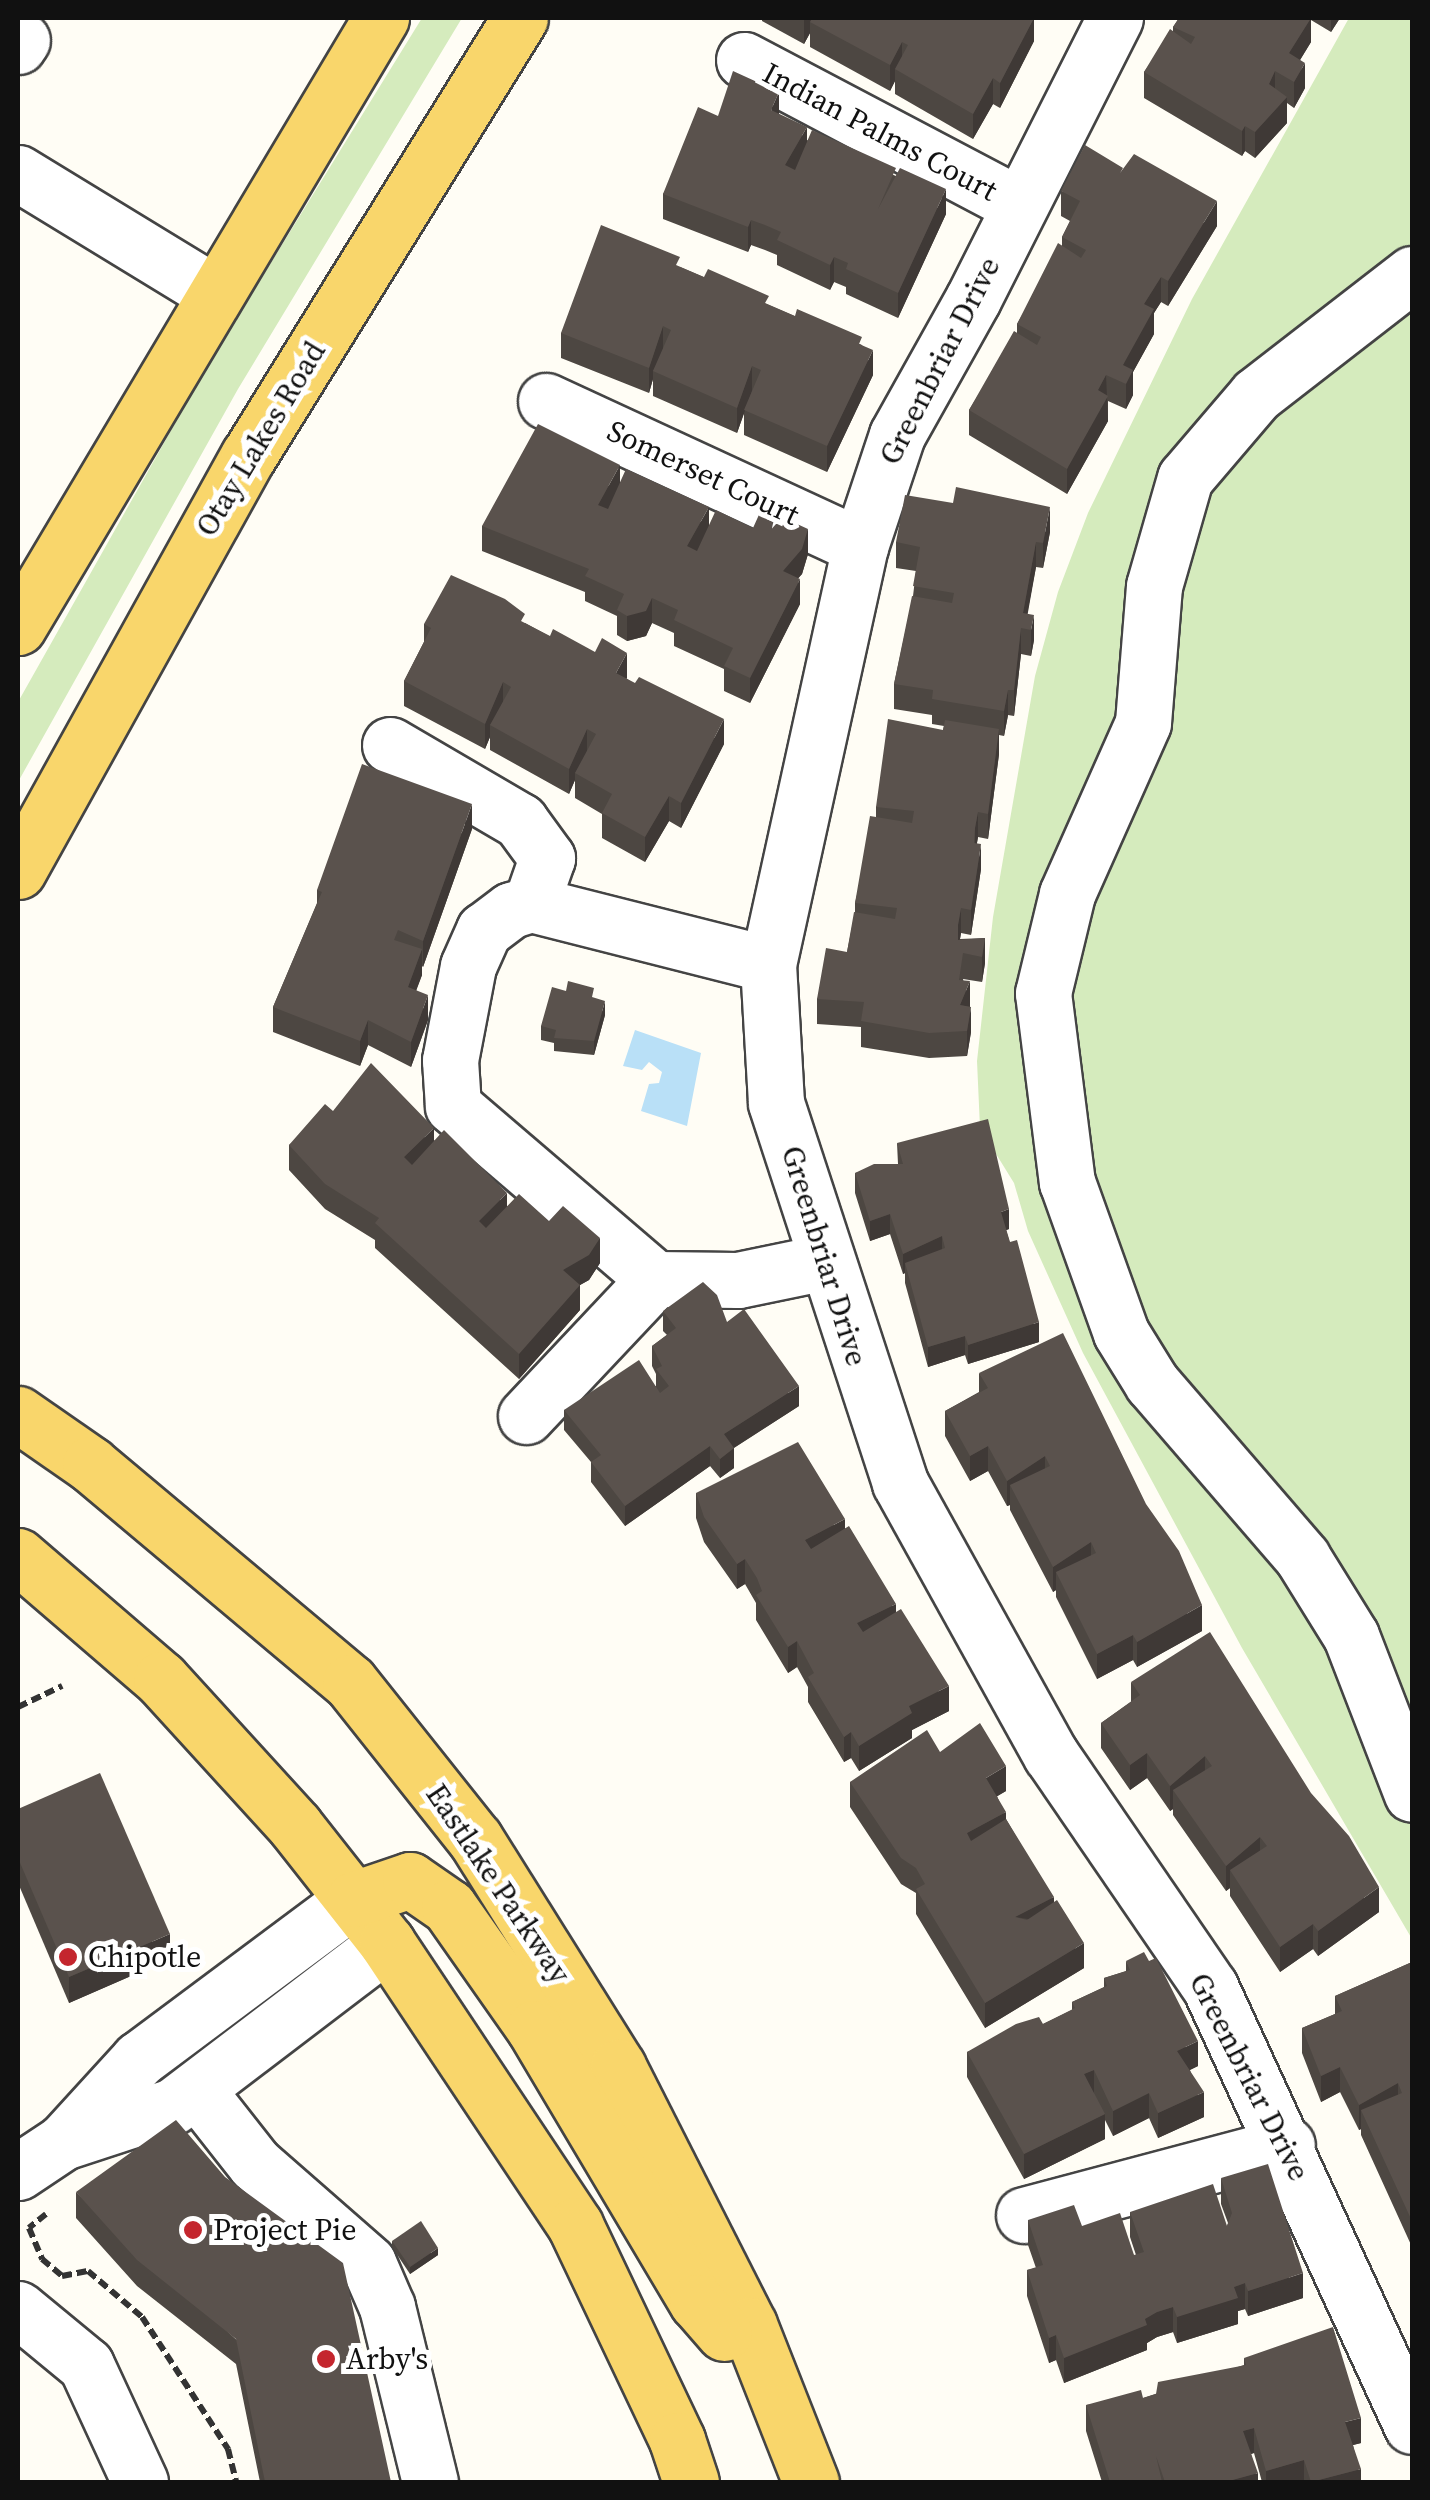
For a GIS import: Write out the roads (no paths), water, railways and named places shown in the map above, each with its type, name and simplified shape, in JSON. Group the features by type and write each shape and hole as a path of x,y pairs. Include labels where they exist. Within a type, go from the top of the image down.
{"main road":[{"path":"18,627 213,292 381,18"},
{"name":"Otay Lakes Road","path":"18,871 249,454 520,18"},
{"name":"Eastlake Parkway","path":"18,1414 90,1464 350,1682 475,1838 618,2066 732,2289 811,2482"},
{"path":"18,1556 161,1679 354,1899 387,1943 575,2225 677,2440 691,2482"},
{"path":"354,1899 410,1880 449,1907 534,2028 697,2302 769,2384"}],"street":[{"name":"Greenbriar Drive","path":"1114,18 1016,204 974,300 896,435 860,546 768,964 776,1103 900,1483 1051,1754 1210,1986 1412,2426"},
{"name":"Indian Palms Court","path":"744,60 1016,204"},
{"path":"18,173 213,292"},
{"path":"1412,274 1256,395 1185,478 1154,586 1143,723 1060,912 1043,992 1067,1182 1121,1332 1152,1383 1302,1557 1351,1636 1412,1794"},
{"name":"Somerset Court","path":"546,400 860,546"},
{"path":"390,744 520,821 547,858 531,904 484,930 468,966 450,1060 453,1106 655,1279 738,1280 825,1262"},
{"path":"531,904 768,964"},
{"path":"526,1416 655,1279"},
{"path":"34,2191 63,2142 138,2060 354,1899"},
{"path":"63,2142 173,2106 387,1943"},
{"path":"196,2089 255,2164 368,2263 387,2307 430,2482"},
{"path":"1024,2215 1286,2145"},
{"path":"18,2310 86,2365 140,2482"}],"water":[{"path":"635,1030 701,1053 687,1126 641,1111 649,1084 659,1083 662,1072 649,1062 642,1070 623,1066"}],"place":[{"name":"Chipotle","path":"68,1957"},
{"name":"Project Pie","path":"193,2230"},
{"name":"Arby's","path":"326,2359"}]}
